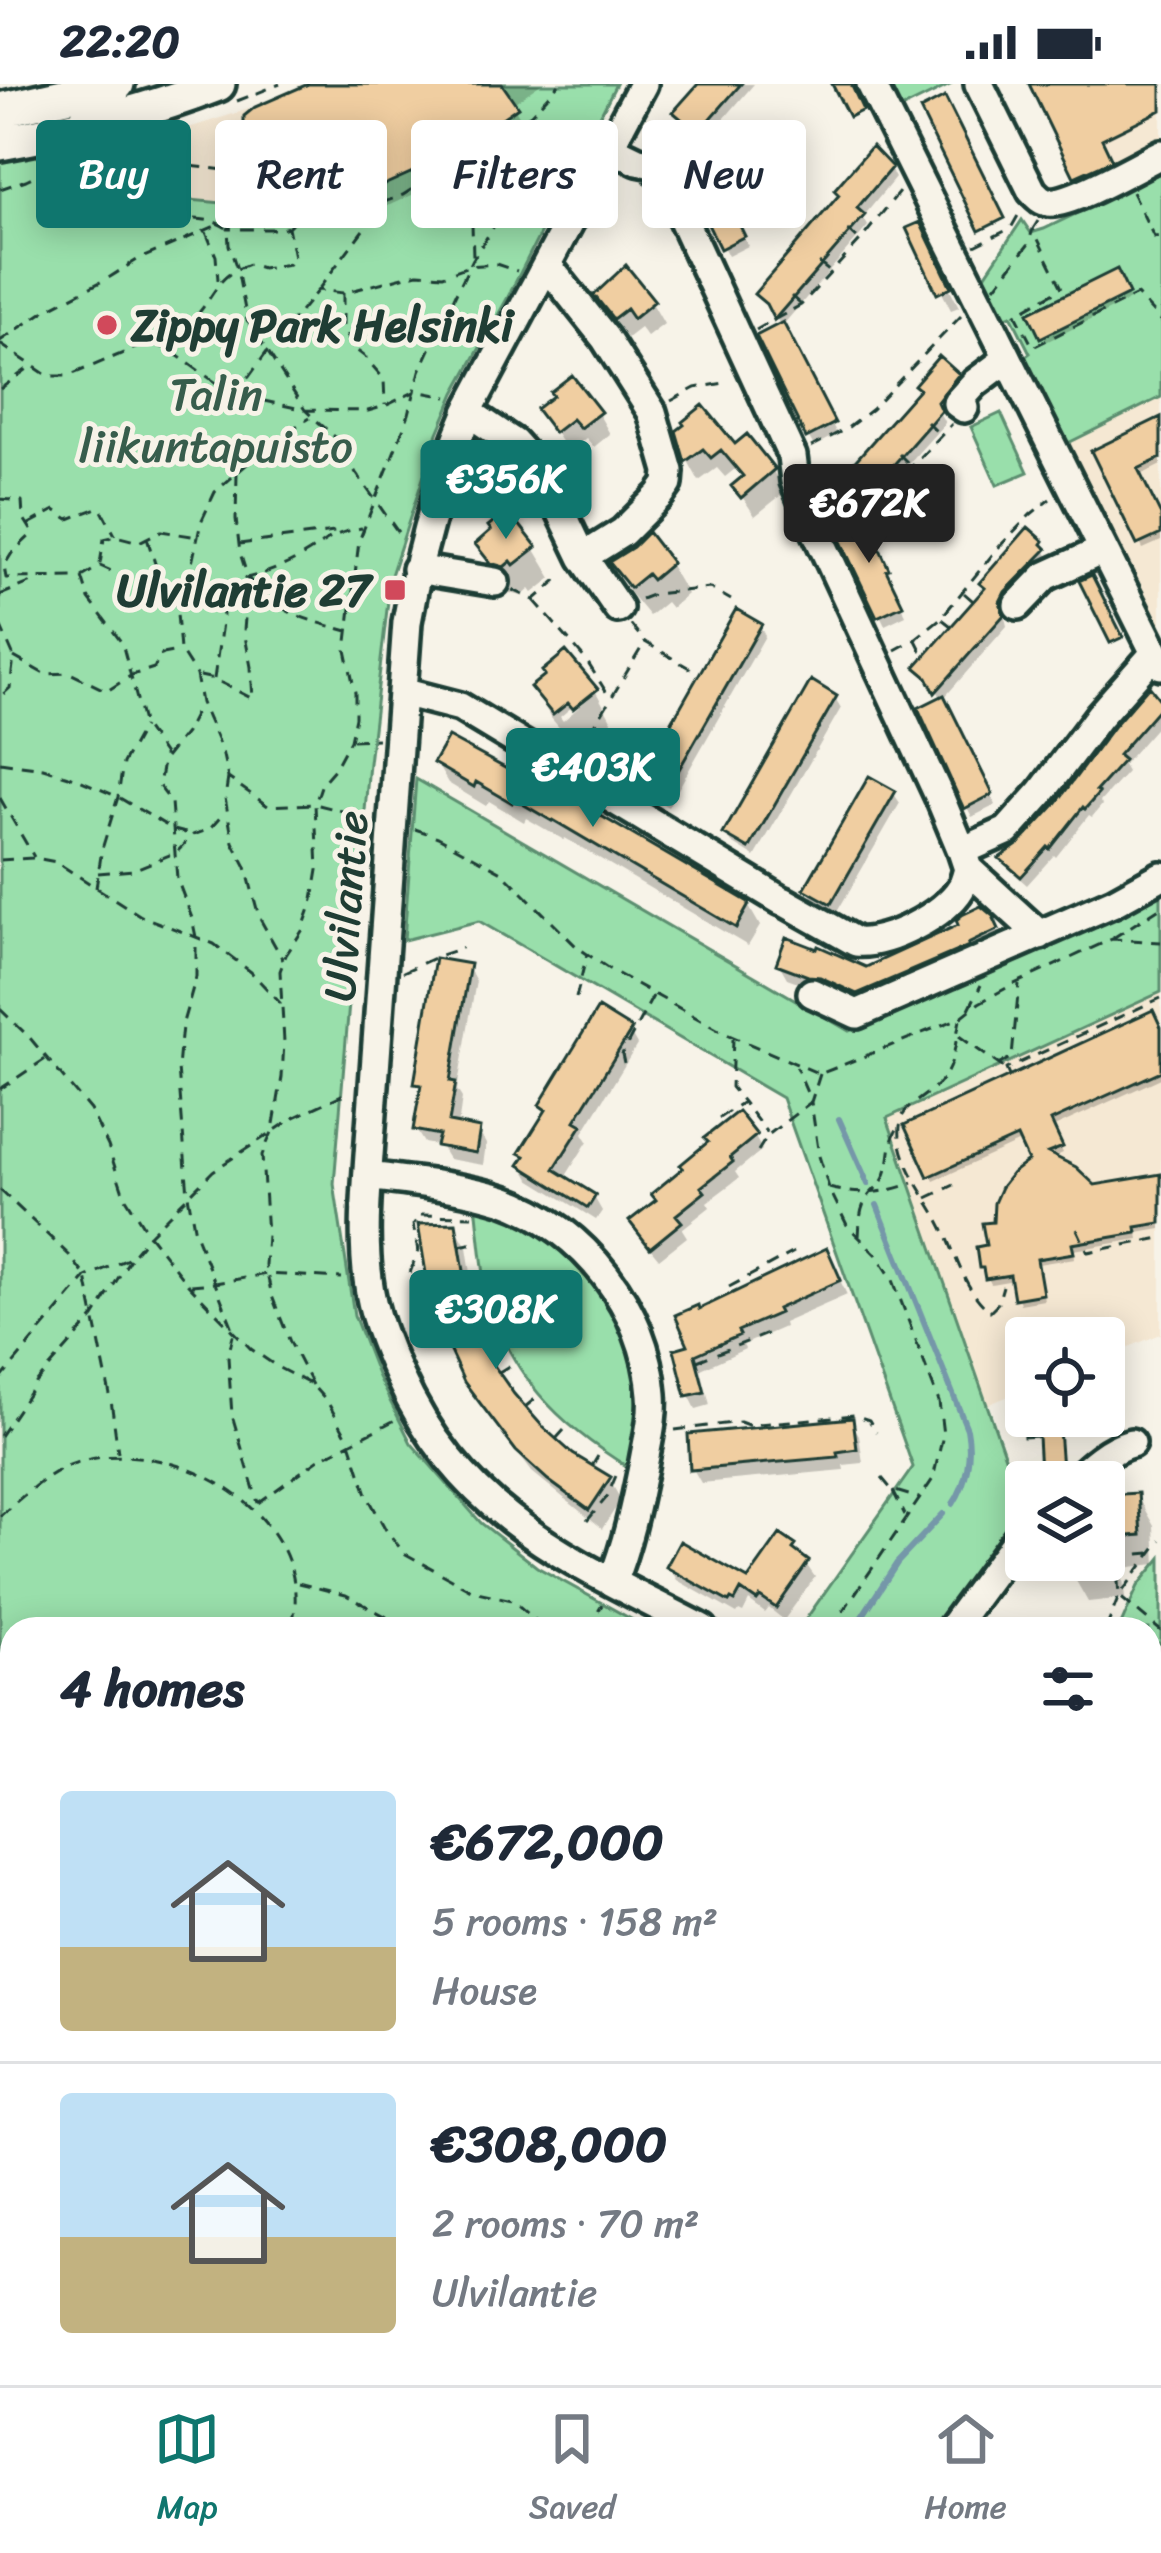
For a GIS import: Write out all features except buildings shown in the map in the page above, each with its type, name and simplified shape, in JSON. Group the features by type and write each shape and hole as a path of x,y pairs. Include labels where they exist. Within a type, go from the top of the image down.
{"main road":[{"path":"0,110 99,97 152,108 218,84"},
{"path":"0,142 99,97"}],"street":[{"name":"Ulvilantie","path":"618,122 643,84"},
{"path":"402,692 460,707 782,901 856,942 868,943 933,915 960,891 965,860 1006,831 1041,794 1099,716 1158,659 871,84"},
{"path":"979,84 1035,205 1073,197 1161,154"},
{"path":"618,155 653,164 668,187 792,456 795,481 815,529 965,860 1040,935"},
{"name":"Ulvilantie","path":"558,228 463,405 416,569 385,822 368,1176 368,1278 395,1367 416,1409 457,1468 493,1507 612,1595 671,1617"},
{"path":"536,269 614,352 652,412 668,471 668,484 660,495 622,532 583,557"},
{"path":"964,408 957,403 1006,358"},
{"path":"463,405 514,443 545,478 583,557 618,608"},
{"path":"1018,605 1046,576 1103,550"},
{"path":"416,569 495,582"},
{"path":"812,993 857,1014 1114,902 1161,876"},
{"path":"368,1176 500,1198 546,1221 583,1249 631,1316 652,1391 649,1433 612,1595"},
{"path":"1098,1461 1131,1443"},
{"path":"960,1617 1005,1556"}],"path":[{"path":"522,120 559,84"},
{"path":"738,339 801,305 914,172"},
{"path":"1131,184 1154,237 1161,236"},
{"path":"792,456 846,429 872,409 1012,268 1034,229 1035,205"},
{"path":"956,256 1011,228 1035,205"},
{"path":"215,227 137,260 48,309 0,342 48,376 68,376 138,346 157,346 236,395 305,410 368,411 416,391 463,405"},
{"path":"258,228 228,229 247,320 305,410 334,436 405,542"},
{"path":"171,351 218,282 249,264 262,268 289,264 294,257 288,228"},
{"path":"236,395 365,228"},
{"path":"472,228 473,259"},
{"path":"493,228 433,339 358,541 346,650 355,717 350,740 315,803 318,870 314,900 280,971 282,1076 273,1130 262,1155 272,1296 312,1385 328,1402 350,1442 368,1497 386,1530 404,1553 472,1591 512,1600 532,1617"},
{"path":"1034,229 1062,288 1016,314 1033,347 1137,295 1161,321"},
{"path":"206,230 216,256 218,282"},
{"path":"848,230 860,241"},
{"path":"819,263 832,274"},
{"path":"318,290 343,292 470,266 536,269"},
{"path":"343,292 343,326 351,346 383,379 385,406"},
{"path":"791,296 801,305"},
{"path":"0,389 32,366"},
{"path":"652,412 695,388 755,378"},
{"path":"815,529 881,499 964,408"},
{"path":"176,601 215,492 277,438 313,416"},
{"path":"927,422 942,437"},
{"path":"899,454 913,467"},
{"path":"196,675 253,699 244,631 248,578 236,520 237,472"},
{"path":"876,661 941,618 1030,515 1071,485"},
{"path":"870,488 881,499"},
{"path":"0,499 22,501 23,517 33,533 4,566 6,578 82,578 100,566 104,539 116,536 139,542 161,531 198,537"},
{"path":"28,524 55,510 69,519 100,507 116,536"},
{"path":"239,544 364,528"},
{"path":"214,679 223,616 221,593 231,581 298,558 337,532"},
{"path":"1010,536 1016,541"},
{"path":"147,538 158,573 176,601 180,650 196,675 201,703 222,751 228,778 224,798 233,842 246,866 259,917 284,961"},
{"path":"534,600 583,557"},
{"path":"986,563 991,568"},
{"path":"100,566 176,601"},
{"path":"0,595 42,578"},
{"path":"82,578 89,599 122,643 144,726 164,755 159,786 171,802 177,879 196,937 196,977 182,1026 178,1068 188,1195 195,1233 234,1330 228,1357 232,1414 258,1503"},
{"path":"248,578 269,601 296,616 349,632"},
{"path":"187,580 221,593"},
{"path":"495,582 534,600 586,660 610,698"},
{"path":"691,668 645,642 618,608 654,594 710,588 731,600"},
{"path":"963,592 974,601"},
{"path":"941,618 951,626"},
{"path":"0,625 14,657 10,688 0,697"},
{"path":"915,639 928,653"},
{"path":"567,773 645,642"},
{"path":"14,657 44,674 70,673 107,692 132,674 154,668 162,654 180,650"},
{"path":"164,759 201,703"},
{"path":"97,888 123,763 144,726"},
{"path":"592,730 636,760"},
{"path":"350,740 382,739"},
{"path":"0,762 43,767 118,797 193,836"},
{"path":"228,778 268,806 315,803 437,837 502,872 587,954 733,1037 820,1074 960,1018 1019,982 1112,939 1161,907"},
{"path":"0,798 35,858"},
{"path":"98,873 134,870 177,852 226,811"},
{"path":"0,860 56,862 141,916 214,944 251,972 282,1006"},
{"path":"1112,939 1161,942"},
{"path":"397,974 462,948"},
{"path":"576,998 587,954"},
{"path":"998,1065 1012,1057 1019,982"},
{"path":"624,1063 622,1054 654,994"},
{"path":"1006,1070 1161,998"},
{"path":"0,1009 90,1110 124,1195 189,1285 265,1358 312,1385"},
{"path":"859,1239 860,1211 868,1195 880,1187 890,1142 905,1111 946,1076 960,1018"},
{"path":"957,1035 1009,1076"},
{"path":"733,1037 731,1087 768,1135"},
{"path":"0,1089 47,1058"},
{"path":"795,1065 811,1102 829,1187 847,1225 877,1255 893,1280 939,1402 944,1435 933,1479 839,1617"},
{"path":"758,1151 768,1135 811,1102 820,1074"},
{"path":"0,1436 36,1383 94,1317 130,1258 188,1195 213,1171 273,1130 323,1101 358,1090"},
{"path":"719,1118 742,1102"},
{"path":"900,1122 914,1182 939,1220 976,1300 990,1311 1003,1286"},
{"path":"829,1187 868,1195 914,1182"},
{"path":"925,1199 954,1185"},
{"path":"0,1190 86,1276 119,1455"},
{"path":"410,1273 418,1251 413,1225 419,1215 474,1216"},
{"path":"1077,1229 1088,1252 1161,1238"},
{"path":"459,1246 475,1244"},
{"path":"729,1287 794,1252"},
{"path":"0,1380 86,1276 130,1258"},
{"path":"189,1285 267,1274 353,1279"},
{"path":"467,1289 481,1286"},
{"path":"478,1332 494,1326"},
{"path":"697,1361 772,1332"},
{"path":"499,1372 512,1364"},
{"path":"525,1407 535,1399"},
{"path":"649,1433 854,1415 869,1420 876,1432"},
{"path":"252,1507 319,1459 400,1418"},
{"path":"556,1439 565,1429"},
{"path":"0,1516 67,1466 119,1455 178,1466 224,1485 252,1507 284,1548 296,1583 294,1617"},
{"path":"592,1466 598,1456"},
{"path":"587,1521 607,1497 619,1469"},
{"path":"882,1478 906,1519"},
{"path":"892,1490 920,1498"},
{"path":"1111,1617 1119,1596 1161,1540"},
{"path":"1125,1555 1152,1552"},
{"path":"1118,1581 1119,1596 1144,1617"},
{"path":"296,1583 346,1595 387,1617"},
{"path":"596,1617 612,1595"},
{"path":"612,1595 613,1617"}],"shaded area":[{"path":"308,84 504,84 475,120 411,120 411,173 387,183 387,120 215,120 215,202 191,200 191,127"},
{"path":"1029,84 1161,84 1161,137 1075,179"},
{"path":"1161,397 1161,654 1060,447"},
{"path":"1161,992 1161,1334 1125,1349 1125,1317 1005,1317 1005,1398 987,1405 887,1118"}],"green space":[{"name":"Talin liikuntapuisto","path":"504,84 616,84 598,120 475,120"},
{"path":"886,84 952,84 899,110"},
{"name":"Talin liikuntapuisto","path":"36,148 36,228 191,228 191,200 215,202 215,228 387,228 387,183 411,172 411,228 543,228 455,393 391,575 369,763 334,1184 354,1315 411,1443 481,1523 537,1567 627,1617 0,1617 0,155"},
{"path":"1161,173 1161,397 1060,447 1020,360 1030,353 1011,315 1000,319 982,280 1022,220 1031,233 1044,229"},
{"path":"1001,413 1028,472 997,485 971,427"},
{"path":"416,779 849,1031 1161,885 1161,992 887,1118 1007,1461 1005,1541 948,1617 807,1617 913,1467 782,1098 479,921 404,940"},
{"path":"476,1203 537,1226 588,1268 631,1341 641,1412 631,1469 558,1415 521,1371 486,1286"},
{"path":"1161,1558 1161,1617 1124,1617 1138,1586"}],"waterway":[{"path":"839,1119 868,1184"},
{"path":"877,1205 967,1429 967,1468 953,1504"},
{"path":"862,1617 897,1563 943,1514"}],"place":[{"name":"Zippy Park Helsinki","path":"107,325"},
{"name":"Ulvilantie 27","path":"395,590"}]}
